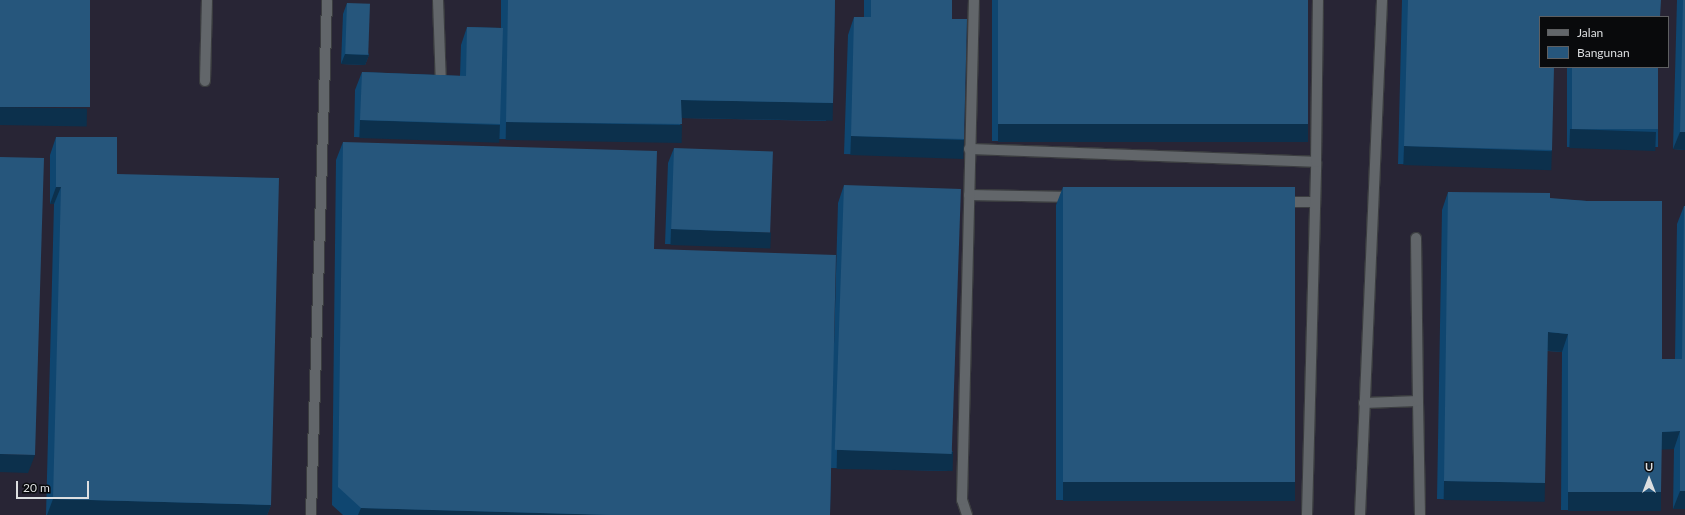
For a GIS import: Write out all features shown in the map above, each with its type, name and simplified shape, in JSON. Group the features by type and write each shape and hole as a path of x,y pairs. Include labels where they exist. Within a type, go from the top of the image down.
{"lane":[{"path":"205,81 207,0"},
{"path":"312,515 326,0"},
{"path":"438,0 441,86"},
{"path":"966,515 962,500 974,0"},
{"path":"1307,515 1316,162 1318,0"},
{"path":"1360,515 1382,0"},
{"path":"970,149 1316,162"},
{"path":"969,195 1087,197"},
{"path":"1276,202 1315,202"},
{"path":"1416,238 1420,515"},
{"path":"1364,403 1418,401"}],"shaded area":[{"path":"0,0 1685,0 1685,515 0,515"}],"building":[{"path":"0,0 90,0 90,107 0,107"},
{"path":"508,0 835,0 833,103 681,100 682,124 506,122"},
{"path":"871,0 952,0 952,19 967,19 964,139 851,136 854,17 871,17"},
{"path":"998,0 1308,0 1308,124 998,124"},
{"path":"1408,0 1661,0 1660,16 1539,16 1539,68 1554,68 1552,150 1404,146"},
{"path":"1683,0 1685,0 1685,132 1680,132"},
{"path":"347,3 370,4 368,55 345,54"},
{"path":"467,27 503,28 500,124 360,120 362,72 466,76"},
{"path":"1572,68 1658,68 1658,129 1572,129"},
{"path":"56,137 117,137 117,174 279,178 271,505 53,499 61,187 56,187"},
{"path":"343,142 657,151 654,249 836,255 830,515 611,515 361,508 338,487"},
{"path":"674,148 773,151 770,232 671,229"},
{"path":"0,157 44,158 35,455 0,454"},
{"path":"844,185 961,189 952,454 835,450"},
{"path":"1063,187 1295,187 1295,482 1063,482"},
{"path":"1448,192 1550,193 1550,198 1587,201 1662,201 1662,359 1682,359 1685,206 1685,491 1680,491 1680,431 1662,432 1661,492 1568,492 1568,334 1548,332 1545,483 1444,481"}]}
